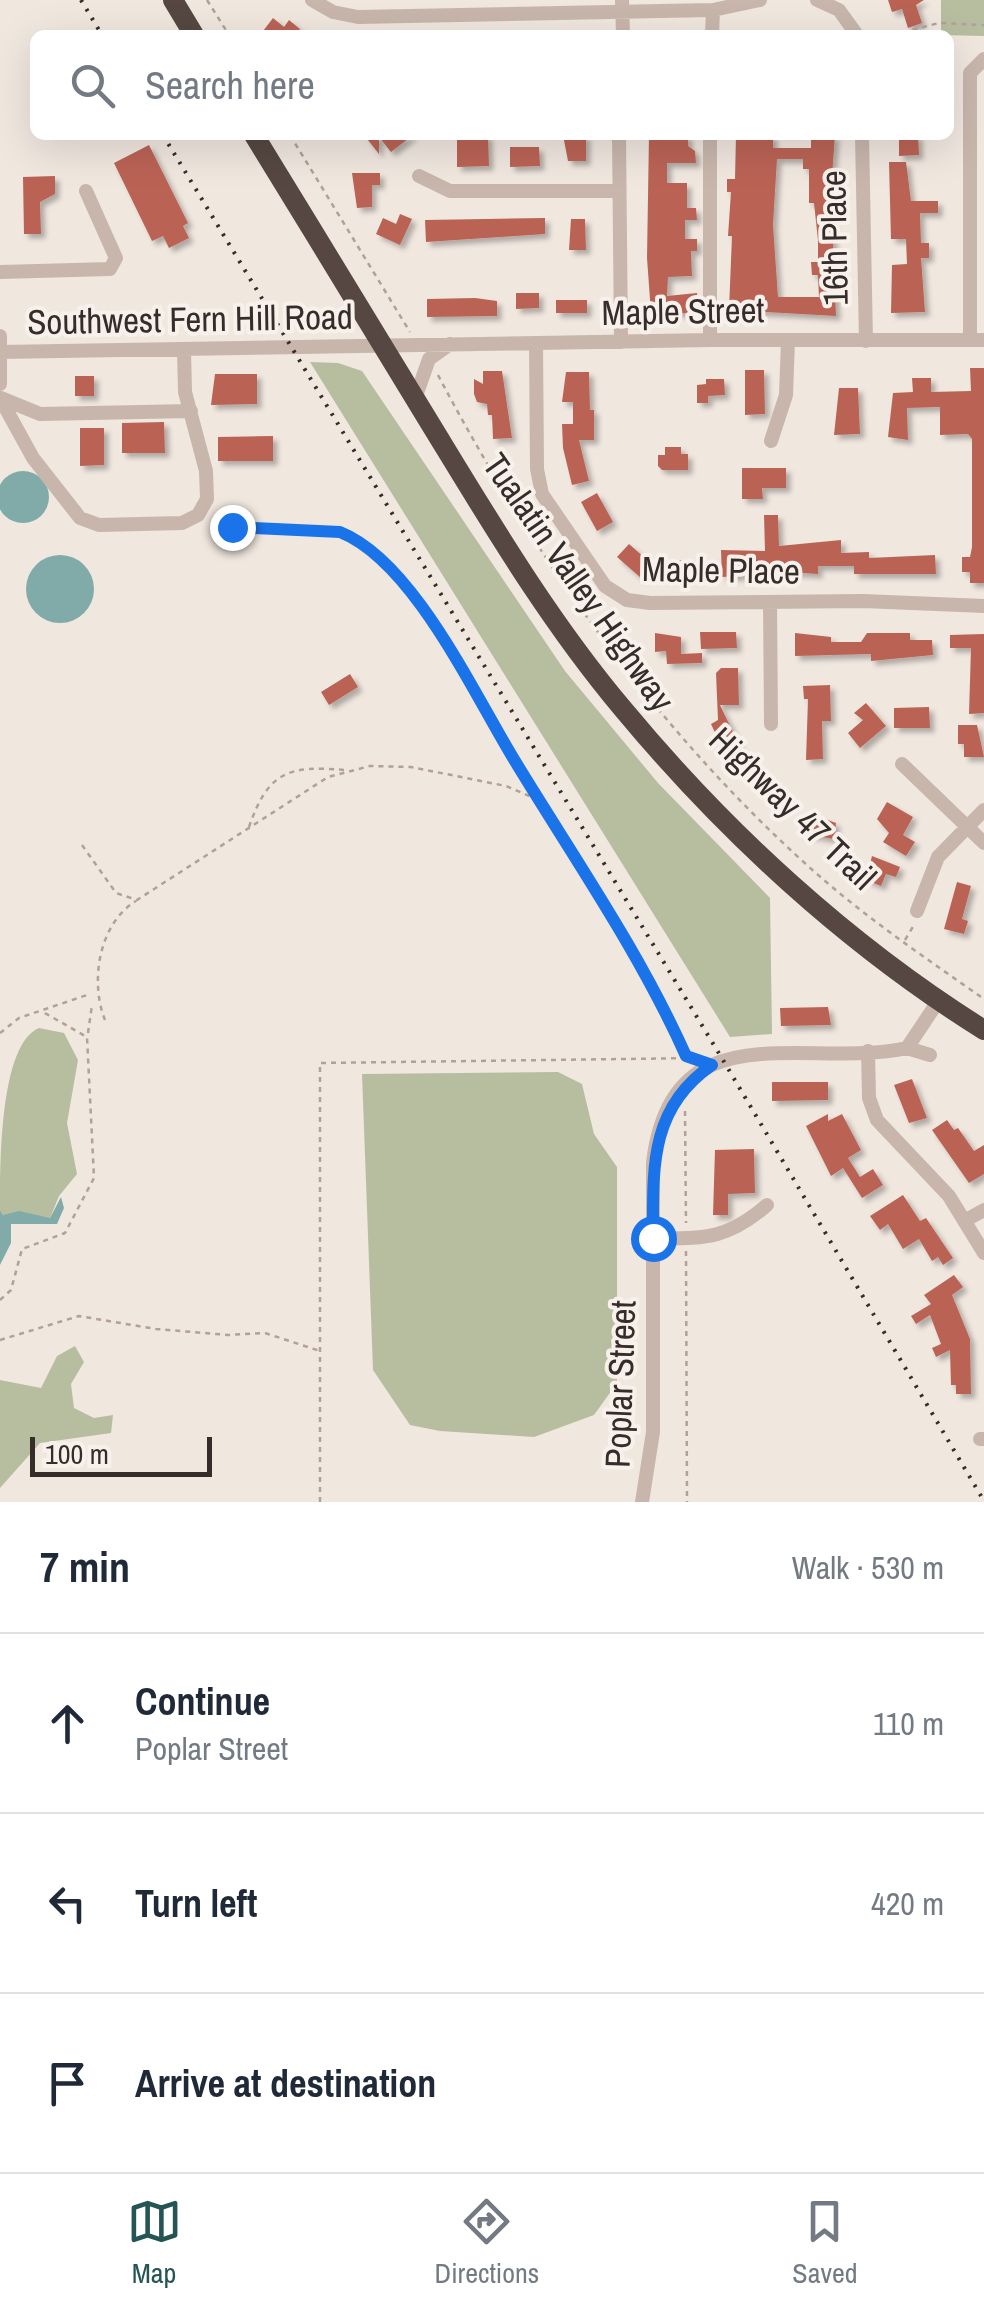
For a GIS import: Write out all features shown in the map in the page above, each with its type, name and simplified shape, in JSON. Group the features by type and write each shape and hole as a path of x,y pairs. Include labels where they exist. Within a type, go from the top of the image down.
{"highway":[{"path":"173,0 191,30"},
{"name":"Tualatin Valley Highway","path":"257,140 527,577 632,719 776,869 865,945 984,1030"}],"street":[{"path":"314,2 358,17 622,6 713,10 760,0"},
{"path":"817,0 846,18 854,30"},
{"path":"712,30 713,10"},
{"path":"977,340 970,73 984,59"},
{"path":"619,140 620,342"},
{"path":"710,140 710,340"},
{"name":"16th Place","path":"862,140 866,340"},
{"path":"419,176 450,192 618,190"},
{"path":"0,272 110,270 116,258 86,191"},
{"path":"0,336 0,384"},
{"path":"771,441 786,394 788,340"},
{"name":"Maple Street","path":"382,345 977,340"},
{"name":"Maple Place","path":"536,343 538,482 549,506 605,586 638,602 984,606"},
{"path":"416,399 429,359 451,344"},
{"name":"Southwest Fern Hill Road","path":"0,352 382,345"},
{"path":"0,398 33,458 80,518 99,525 182,523 204,508 206,471 191,411 184,350"},
{"path":"0,398 40,414 191,411"},
{"path":"770,602 772,724"},
{"path":"902,764 984,843"},
{"path":"918,911 932,866 984,810"},
{"path":"907,1048 939,1000"},
{"name":"Poplar Street","path":"642,1502 653,1432 656,1140 676,1097 712,1065 761,1051 907,1048 930,1055"},
{"path":"868,1050 869,1098 877,1120 966,1220 984,1252"},
{"path":"653,1238 712,1238 742,1227 767,1206"},
{"path":"966,1220 984,1210"}],"path":[{"path":"207,0 226,30"},
{"path":"912,30 939,23 984,24"},
{"path":"293,140 406,326"},
{"name":"Highway 47 Trail","path":"437,370 532,537 660,712 725,785 806,864 984,999"},
{"path":"204,508 232,527 324,528 355,538 371,550 419,604 656,994 686,1056"},
{"path":"249,827 258,800 279,776 297,770 411,767 524,790 539,800"},
{"path":"105,1020 96,985 100,959 113,924 137,900 346,770"},
{"path":"82,845 116,893 137,900"},
{"path":"904,941 918,911"},
{"path":"0,1033 19,1018 87,996"},
{"path":"0,1300 12,1290 22,1248 65,1233 94,1178 87,1037 92,1005"},
{"path":"43,1012 87,1037"},
{"path":"320,1502 320,1063 686,1056 712,1065"},
{"path":"685,1103 687,1502"},
{"path":"0,1340 79,1316 156,1330 228,1335 265,1333 322,1351"}],"green space":[{"path":"941,0 984,0 984,36 954,35 954,30 941,30"},
{"path":"310,362 338,363 362,371 565,671 658,783 770,898 772,1034 730,1037"},
{"path":"39,1028 64,1033 78,1060 67,1123 77,1174 59,1196 50,1218 3,1215 1,1163 10,1079 26,1038"},
{"path":"558,1072 582,1084 594,1134 617,1167 617,1383 594,1415 534,1437 440,1431 410,1425 373,1370 362,1074"},
{"path":"75,1346 84,1362 71,1384 74,1408 94,1418 113,1415 111,1433 40,1443 0,1488 0,1380 41,1388 57,1356"}],"water":[{"path":"13,473 33,473 47,487 47,507 33,521 13,521 -1,507 -1,487"},
{"path":"60,555 84,565 94,589 84,613 60,623 36,613 26,589 36,565"},
{"path":"61,1197 64,1208 57,1224 11,1224 11,1243 0,1265 0,1210 3,1215 19,1211 50,1218"}],"building":[{"path":"888,0 924,0 916,5 922,23 908,28 902,9 892,12"},
{"path":"273,18 284,27 289,20 300,29 299,30 264,30"},
{"path":"368,140 379,140 379,154"},
{"path":"381,140 407,140 391,152"},
{"path":"457,140 488,140 489,166 457,167"},
{"path":"564,140 586,140 586,161 568,161"},
{"path":"649,140 688,140 696,163 667,163 667,183 687,183 687,208 696,208 697,220 685,220 685,239 697,239 697,251 691,251 692,276 668,277 667,296 697,293 697,307 689,307 689,313 651,313 647,258"},
{"path":"736,140 773,140 773,148 811,148 811,140 835,140 831,190 836,316 729,310 732,236 728,236 731,192 727,192 727,179 735,179","holes":["777,159 803,159 803,169 809,169 809,203 814,203 818,262 811,262 812,275 818,275 819,297 778,297 773,225"]},
{"path":"899,140 918,140 919,155 899,156"},
{"path":"149,145 188,223 183,226 189,238 169,248 163,236 152,241 114,163"},
{"path":"510,147 539,147 540,166 510,167"},
{"path":"889,162 906,162 911,201 938,201 938,213 920,213 921,243 929,243 929,258 921,258 925,312 891,313 892,265 907,264 906,239 891,239"},
{"path":"352,173 380,173 380,185 372,185 372,207 357,208"},
{"path":"55,176 55,194 40,202 41,234 24,234 23,177"},
{"path":"400,214 412,219 400,245 376,234 383,218 396,224"},
{"path":"545,218 545,234 426,242 425,220"},
{"path":"571,219 585,219 586,250 569,250"},
{"path":"516,293 539,293 539,308 516,309"},
{"path":"427,299 497,301 497,316 427,317"},
{"path":"556,300 587,300 587,313 556,313"},
{"path":"970,368 984,368 984,583 970,583 970,572 962,572 962,557 970,557 972,547 972,439 968,434 940,435 940,407 907,408 908,440 888,437 893,393 913,392 912,378 931,378 931,392 971,391"},
{"path":"745,370 764,370 765,414 745,415"},
{"path":"483,371 502,371 512,438 493,439 492,415 488,415 487,404 477,402 474,394 474,379 483,384"},
{"path":"566,372 589,372 590,410 594,410 594,440 579,440 589,481 572,485 563,448 562,424 573,424 573,402 562,402"},
{"path":"215,374 257,374 257,404 211,405"},
{"path":"75,376 94,376 94,396 75,396"},
{"path":"706,379 724,379 725,395 708,396 708,403 697,403 697,385 706,384"},
{"path":"839,388 858,388 860,434 834,435"},
{"path":"164,422 165,453 122,453 122,423"},
{"path":"80,428 104,428 104,465 80,466"},
{"path":"273,436 273,461 218,461 218,437"},
{"path":"665,447 681,447 681,454 688,454 688,470 662,470 658,466 658,455 665,455"},
{"path":"742,468 786,468 786,488 762,488 763,499 742,499"},
{"path":"597,493 613,522 597,531 581,502"},
{"path":"764,515 778,515 779,546 841,540 841,553 869,552 869,558 935,555 936,574 854,574 854,566 818,566 818,574 743,569 743,576 722,577 721,550 765,551"},
{"path":"629,544 653,565 641,578 617,557"},
{"path":"696,560 697,577 664,578 664,561"},
{"path":"700,632 736,632 737,648 701,649"},
{"path":"655,633 681,637 681,654 702,653 702,663 667,664 666,651 655,652"},
{"path":"795,633 831,637 831,642 861,642 867,633 910,633 910,640 932,640 933,655 871,661 871,654 795,656"},
{"path":"984,634 984,713 969,714 971,648 950,648 950,635"},
{"path":"721,668 738,668 739,705 720,705 742,751 727,758 711,724 718,720 716,673"},
{"path":"350,674 358,687 329,705 321,692"},
{"path":"830,685 831,721 822,721 823,759 806,760 808,699 804,699 803,686"},
{"path":"866,703 886,726 860,748 848,733 863,720 854,713"},
{"path":"929,707 930,728 894,728 894,708"},
{"path":"958,725 977,725 984,757 964,757 964,744 958,744"},
{"path":"887,802 913,817 903,835 915,842 906,856 883,842 889,833 877,819"},
{"path":"812,814 836,823 834,839 799,833 802,818 811,819"},
{"path":"872,856 900,867 896,877 886,874 881,886 866,880"},
{"path":"957,882 971,886 962,919 968,921 964,934 944,929"},
{"path":"828,1007 831,1025 781,1026 780,1008"},
{"path":"912,1079 927,1118 909,1123 894,1085"},
{"path":"772,1082 828,1082 828,1100 772,1101"},
{"path":"828,1114 828,1121 842,1114 861,1150 848,1158 860,1177 873,1169 883,1185 862,1198 843,1168 831,1176 806,1126"},
{"path":"947,1120 954,1130 958,1128 974,1151 984,1145 984,1174 969,1183 932,1130"},
{"path":"754,1149 755,1193 728,1194 728,1215 713,1215 715,1150"},
{"path":"903,1195 920,1221 926,1218 953,1258 943,1265 938,1257 932,1261 919,1239 903,1249 888,1224 880,1230 870,1216"},
{"path":"954,1275 963,1287 952,1295 970,1339 971,1394 956,1394 956,1385 951,1385 950,1350 936,1357 932,1348 941,1344 930,1315 916,1324 911,1316 931,1304 924,1295"}],"railway":[{"path":"81,0 99,30"},
{"path":"166,140 723,1060 984,1501"}],"route":[{"path":"232,527 324,528 340,532 355,538 390,569 419,604 539,800 556,821 656,994 686,1056 704,1059 712,1065 692,1078 676,1097 656,1140 652,1163 653,1238"}]}
